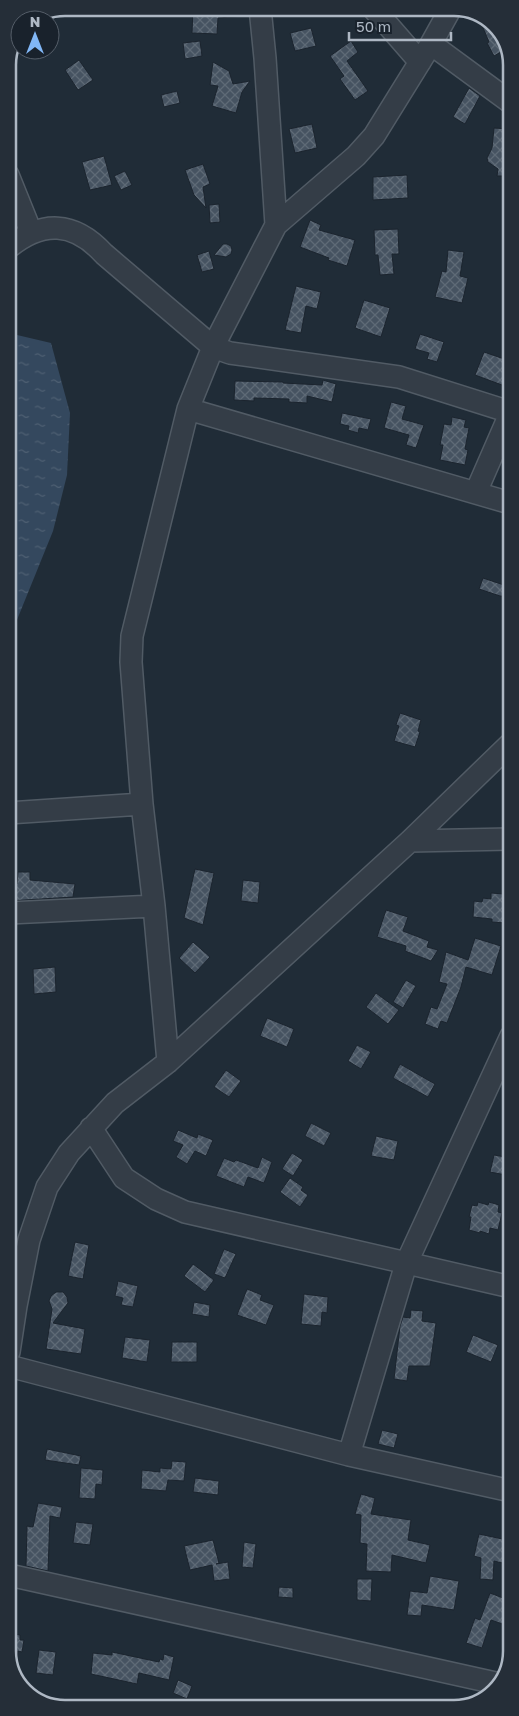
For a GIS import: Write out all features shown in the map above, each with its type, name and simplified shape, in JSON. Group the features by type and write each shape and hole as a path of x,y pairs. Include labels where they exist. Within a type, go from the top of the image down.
{"street":[{"path":"261,16 276,225"},
{"path":"382,16 426,53 503,98"},
{"path":"168,1062 154,906 142,804 132,662 132,636 188,409 213,347 276,225 356,156 374,136 426,53 447,16"},
{"path":"16,195 31,232"},
{"path":"16,241 31,232 58,228 73,231 94,243 104,254 213,347 230,352 399,377 503,411"},
{"path":"188,409 503,501"},
{"path":"476,492 503,429"},
{"path":"16,1313 29,1240 47,1187 69,1153 115,1103 168,1062 410,841 503,751"},
{"path":"16,812 142,804"},
{"path":"410,841 503,839"},
{"path":"16,913 154,906"},
{"path":"349,1455 406,1264 503,1053"},
{"path":"92,1128 124,1178 156,1199 185,1212 503,1286"},
{"path":"16,1257 29,1240"},
{"path":"16,1368 349,1455 503,1489"},
{"path":"16,1577 492,1682"}],"water":[{"path":"16,335 51,343 70,413 67,475 53,531 16,622"}],"building":[{"path":"193,16 244,16 218,18 217,34 192,33"},
{"path":"482,24 495,38 501,52 494,56 487,43 489,42"},
{"path":"311,28 316,46 295,51 290,33"},
{"path":"200,41 202,56 185,59 183,43"},
{"path":"351,41 358,52 347,61 368,91 355,100 340,79 344,76 330,56"},
{"path":"79,60 93,80 78,90 65,70"},
{"path":"213,62 229,71 233,84 250,81 242,92 236,113 212,106 218,86 210,85"},
{"path":"469,88 480,96 465,124 453,117"},
{"path":"177,91 180,103 164,107 161,95"},
{"path":"312,124 317,148 295,153 289,129"},
{"path":"494,128 503,129 503,176 497,176 498,169 488,162 487,158 492,148"},
{"path":"104,156 112,185 90,190 82,162"},
{"path":"203,164 210,184 203,187 206,208 194,195 185,170"},
{"path":"125,171 132,185 121,190 114,176"},
{"path":"407,175 408,198 373,200 373,177"},
{"path":"219,204 220,222 210,223 209,205"},
{"path":"310,220 321,225 319,230 355,240 347,266 328,260 329,258 300,247"},
{"path":"398,229 399,254 392,254 394,274 380,275 378,255 375,255 374,230"},
{"path":"223,244 231,246 231,254 226,257 214,255"},
{"path":"448,250 464,252 460,276 468,278 462,303 435,297 442,271 446,272"},
{"path":"209,251 214,269 202,272 197,255"},
{"path":"296,286 321,292 317,309 306,306 301,333 285,330"},
{"path":"364,300 390,308 381,337 355,328"},
{"path":"420,334 444,342 437,362 427,359 429,353 415,349"},
{"path":"484,352 503,359 503,385 475,375"},
{"path":"323,380 336,384 332,402 307,396 307,403 289,402 289,399 254,398 254,401 234,400 235,381 322,385"},
{"path":"391,402 406,406 402,419 424,425 416,448 406,445 409,435 384,428"},
{"path":"342,413 371,419 368,430 359,428 358,433 348,430 349,426 340,424"},
{"path":"452,417 466,420 464,427 469,428 465,449 468,450 465,465 440,460 443,445 440,445 444,424 451,425"},
{"path":"483,578 503,585 503,596 500,596 479,589"},
{"path":"400,713 421,720 418,731 420,732 415,747 394,741 399,726 396,725"},
{"path":"195,869 214,873 203,925 184,918"},
{"path":"18,872 30,872 30,880 75,884 73,897 16,901"},
{"path":"243,880 260,882 258,903 241,901"},
{"path":"491,893 503,894 503,923 492,922 492,919 473,917 474,901 482,902 483,898 491,899"},
{"path":"386,910 408,917 403,931 429,941 427,947 438,950 431,961 405,951 406,946 377,937"},
{"path":"475,938 501,946 492,975 466,967 461,987 447,1023 441,1021 438,1029 425,1024 431,1007 437,1009 447,984 439,982 446,952 468,960"},
{"path":"193,942 210,957 195,973 179,958"},
{"path":"55,967 56,992 34,994 33,969"},
{"path":"406,980 416,986 403,1008 393,1002"},
{"path":"376,993 399,1010 388,1024 366,1007"},
{"path":"267,1018 294,1029 287,1047 260,1036"},
{"path":"357,1045 371,1052 361,1069 348,1061"},
{"path":"400,1064 435,1084 428,1097 393,1078"},
{"path":"226,1070 241,1081 229,1097 214,1087"},
{"path":"311,1123 331,1133 324,1146 305,1136"},
{"path":"178,1130 197,1138 198,1134 213,1140 206,1156 195,1151 187,1164 176,1157 183,1145 173,1141"},
{"path":"376,1136 398,1141 394,1160 371,1156"},
{"path":"292,1153 303,1160 293,1176 282,1169"},
{"path":"494,1155 503,1157 503,1174 490,1172"},
{"path":"262,1157 272,1162 264,1183 248,1177 244,1187 216,1176 224,1158 258,1168"},
{"path":"290,1178 303,1187 301,1190 308,1195 300,1207 280,1192"},
{"path":"478,1202 488,1205 489,1202 499,1205 498,1212 502,1213 498,1230 490,1228 489,1234 469,1230 471,1217 469,1217 472,1205 477,1206"},
{"path":"75,1242 89,1245 83,1279 68,1276"},
{"path":"224,1249 236,1254 225,1278 214,1274"},
{"path":"193,1264 214,1280 205,1292 184,1276"},
{"path":"118,1281 138,1286 133,1307 121,1305 123,1298 115,1296"},
{"path":"247,1289 262,1295 260,1300 274,1305 266,1325 237,1315"},
{"path":"56,1292 63,1292 67,1297 68,1303 53,1323 85,1329 81,1354 46,1349 52,1309 49,1301"},
{"path":"304,1294 328,1297 327,1313 322,1312 321,1326 301,1324"},
{"path":"194,1302 210,1305 209,1317 192,1314"},
{"path":"411,1310 423,1311 422,1321 436,1323 430,1366 409,1366 407,1381 394,1379 400,1326 403,1317 410,1318"},
{"path":"473,1335 498,1345 491,1362 466,1352"},
{"path":"125,1337 150,1340 147,1362 122,1358"},
{"path":"172,1342 197,1342 197,1362 171,1362"},
{"path":"382,1430 398,1434 394,1448 378,1444"},
{"path":"47,1449 81,1456 79,1465 45,1460"},
{"path":"172,1461 186,1462 184,1481 168,1480 166,1491 141,1489 142,1470 160,1472 160,1468 171,1469"},
{"path":"81,1468 103,1470 102,1485 96,1484 95,1499 79,1498"},
{"path":"195,1478 219,1481 218,1495 193,1492"},
{"path":"361,1494 375,1498 371,1514 411,1520 408,1540 430,1545 426,1563 392,1555 391,1572 366,1571 367,1544 360,1543 361,1515 355,1514"},
{"path":"38,1503 62,1507 60,1518 50,1516 48,1571 26,1566 27,1526 33,1527"},
{"path":"76,1522 93,1524 90,1545 73,1543"},
{"path":"479,1534 503,1539 502,1563 494,1561 493,1580 480,1579 481,1558 474,1556"},
{"path":"213,1540 219,1563 216,1564 228,1562 230,1579 214,1581 212,1565 190,1570 184,1546"},
{"path":"244,1542 256,1544 253,1568 242,1567"},
{"path":"430,1576 459,1581 454,1610 422,1605 421,1616 407,1615 410,1591 427,1593"},
{"path":"357,1579 372,1579 371,1601 357,1600"},
{"path":"279,1587 293,1588 293,1598 278,1597"},
{"path":"490,1593 503,1598 503,1624 491,1620 482,1648 466,1643 475,1618 480,1620"},
{"path":"16,1634 20,1635 20,1640 24,1640 22,1652 18,1651 17,1658"},
{"path":"39,1650 56,1652 53,1675 36,1673"},
{"path":"112,1652 159,1662 160,1659 163,1660 164,1654 174,1657 169,1680 139,1673 137,1684 91,1674 93,1653 112,1655"},
{"path":"178,1680 192,1686 187,1699 173,1693"}]}
